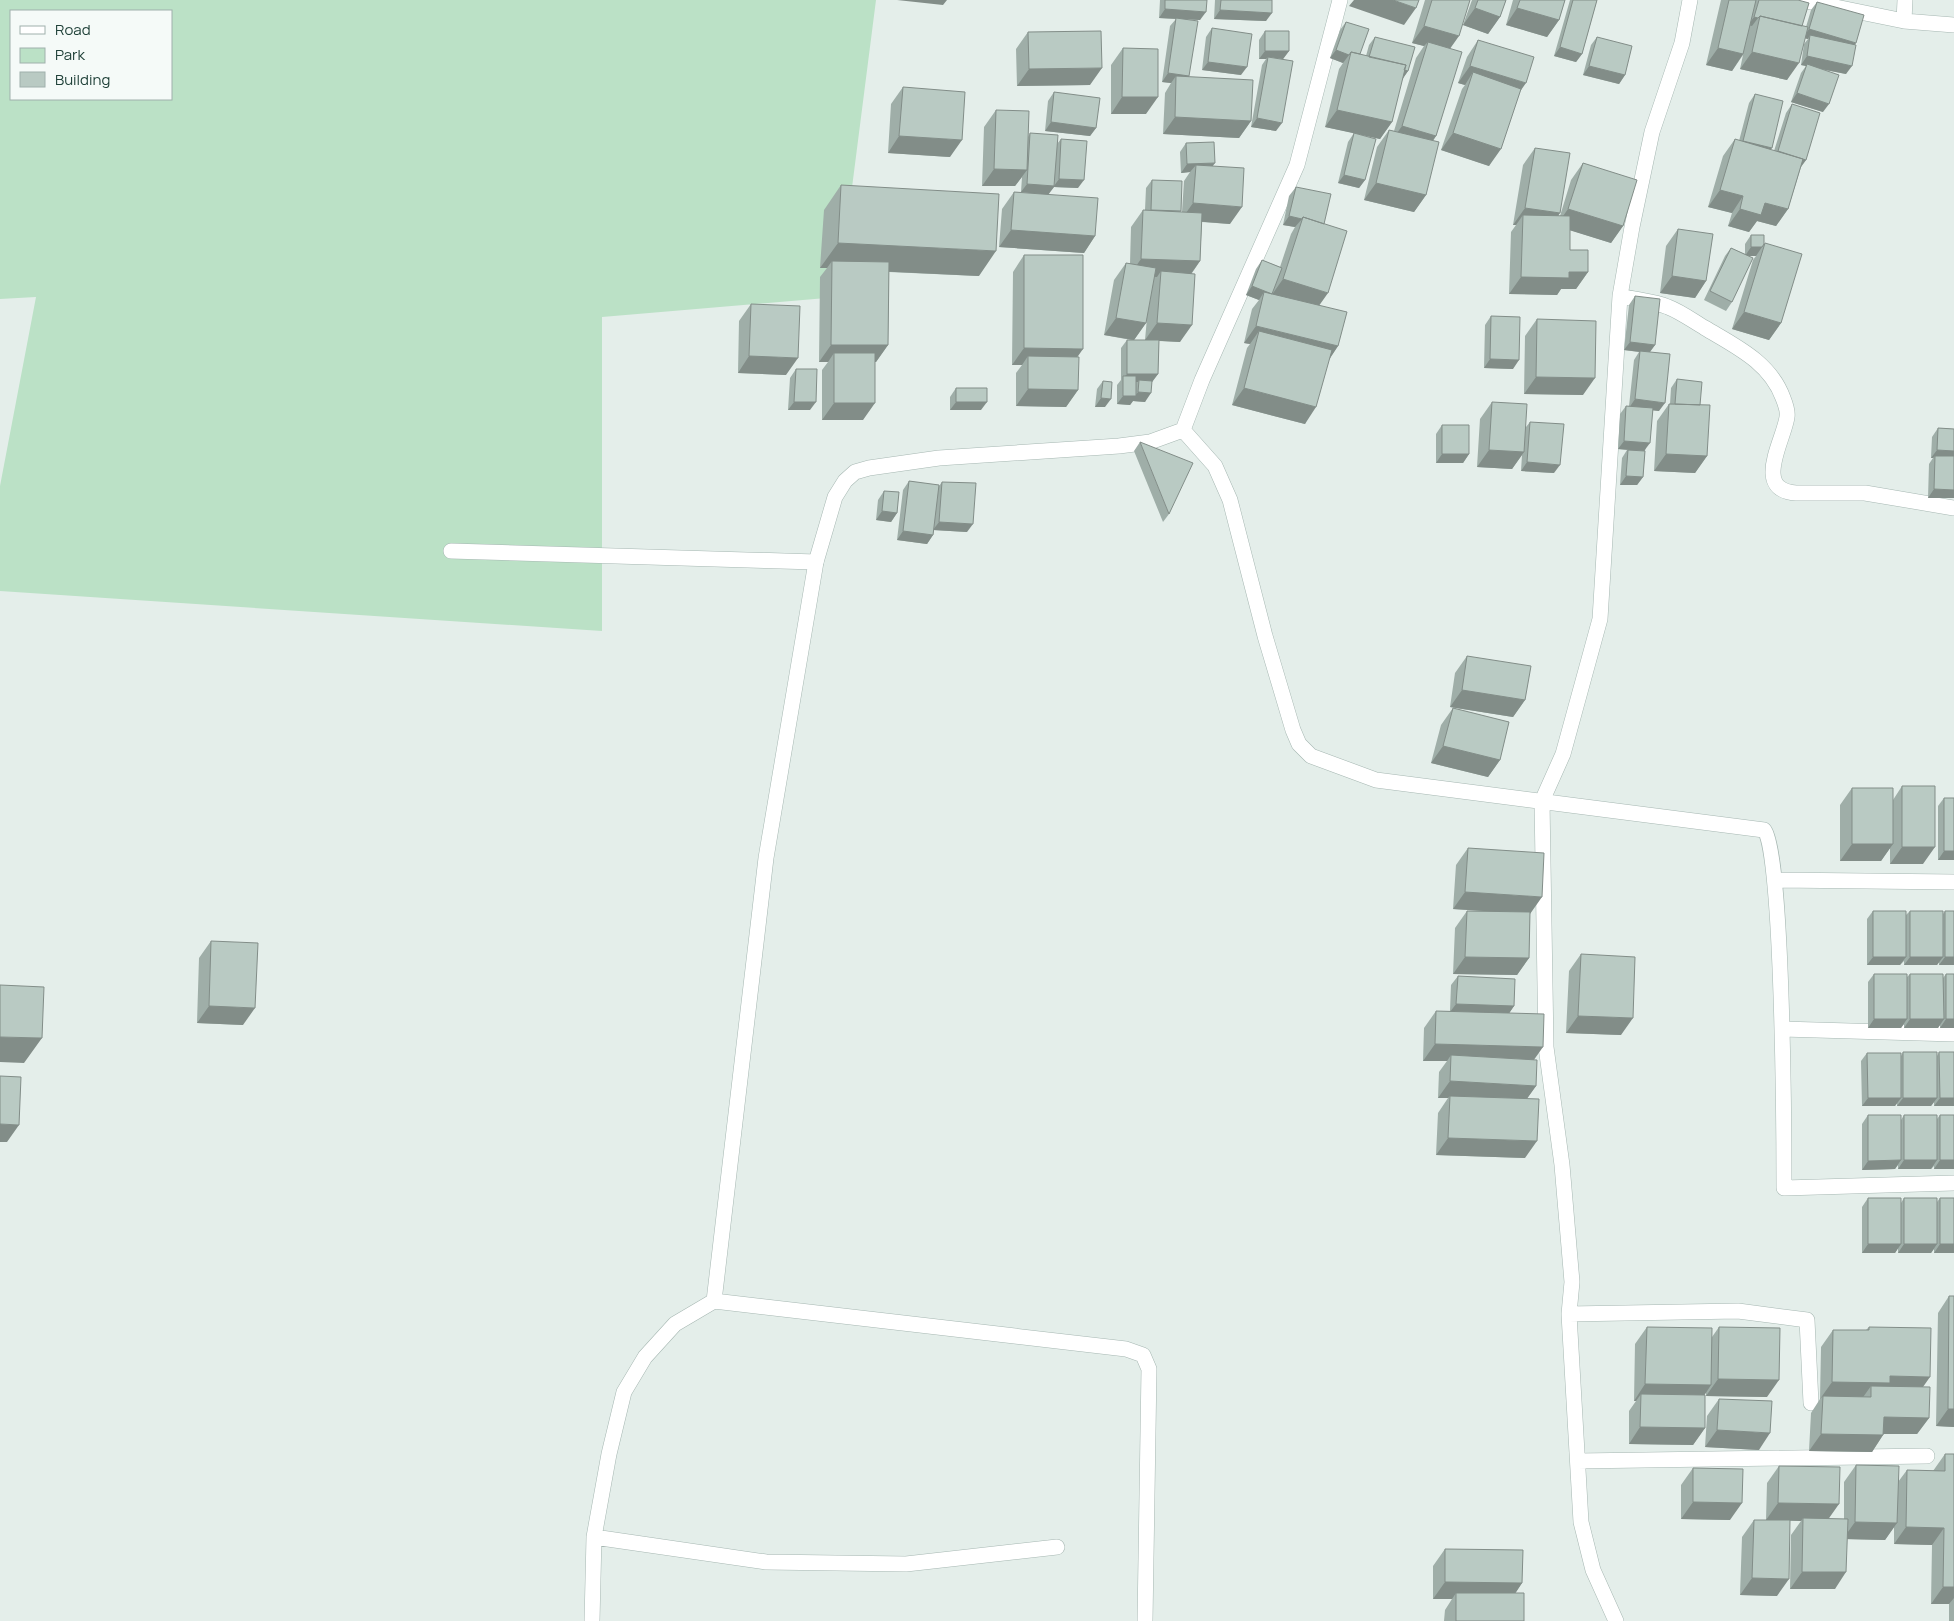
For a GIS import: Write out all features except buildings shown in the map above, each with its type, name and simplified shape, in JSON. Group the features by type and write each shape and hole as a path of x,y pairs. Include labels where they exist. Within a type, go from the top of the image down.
{"street":[{"path":"1183,430 1202,380 1297,165 1340,0"},
{"path":"1616,1621 1593,1570 1581,1522 1569,1314 1572,1282 1562,1165 1546,1047 1542,801 1563,754 1600,619 1620,296 1652,132 1682,43 1690,0"},
{"path":"1801,0 1904,22 1954,24"},
{"path":"1904,0 1904,22"},
{"path":"1620,296 1668,306 1745,352 1764,369 1783,397 1788,416 1774,462 1776,483 1780,488 1787,492 1796,493 1865,493 1954,508"},
{"path":"714,1301 766,858 816,562 836,497 845,481 855,472 869,468 939,458 1142,444 1183,430"},
{"path":"1183,430 1215,466 1230,500 1265,636 1293,730 1299,744 1311,756 1376,780 1760,828 1767,833 1770,841 1775,880 1782,1028 1784,1188 1954,1184"},
{"path":"450,551 816,562"},
{"path":"1775,880 1954,882"},
{"path":"1782,1028 1954,1034"},
{"path":"592,1621 594,1537 609,1454 624,1392 645,1357 675,1324 714,1301 1126,1349 1142,1355 1150,1369 1145,1621"},
{"path":"1569,1314 1738,1311 1807,1320 1811,1403"},
{"path":"1578,1461 1927,1456"},
{"path":"594,1537 766,1562 906,1564 1056,1547"}],"green space":[{"path":"0,0 876,0 838,297 602,317 602,631 0,591 0,486 36,297 0,299"}]}
